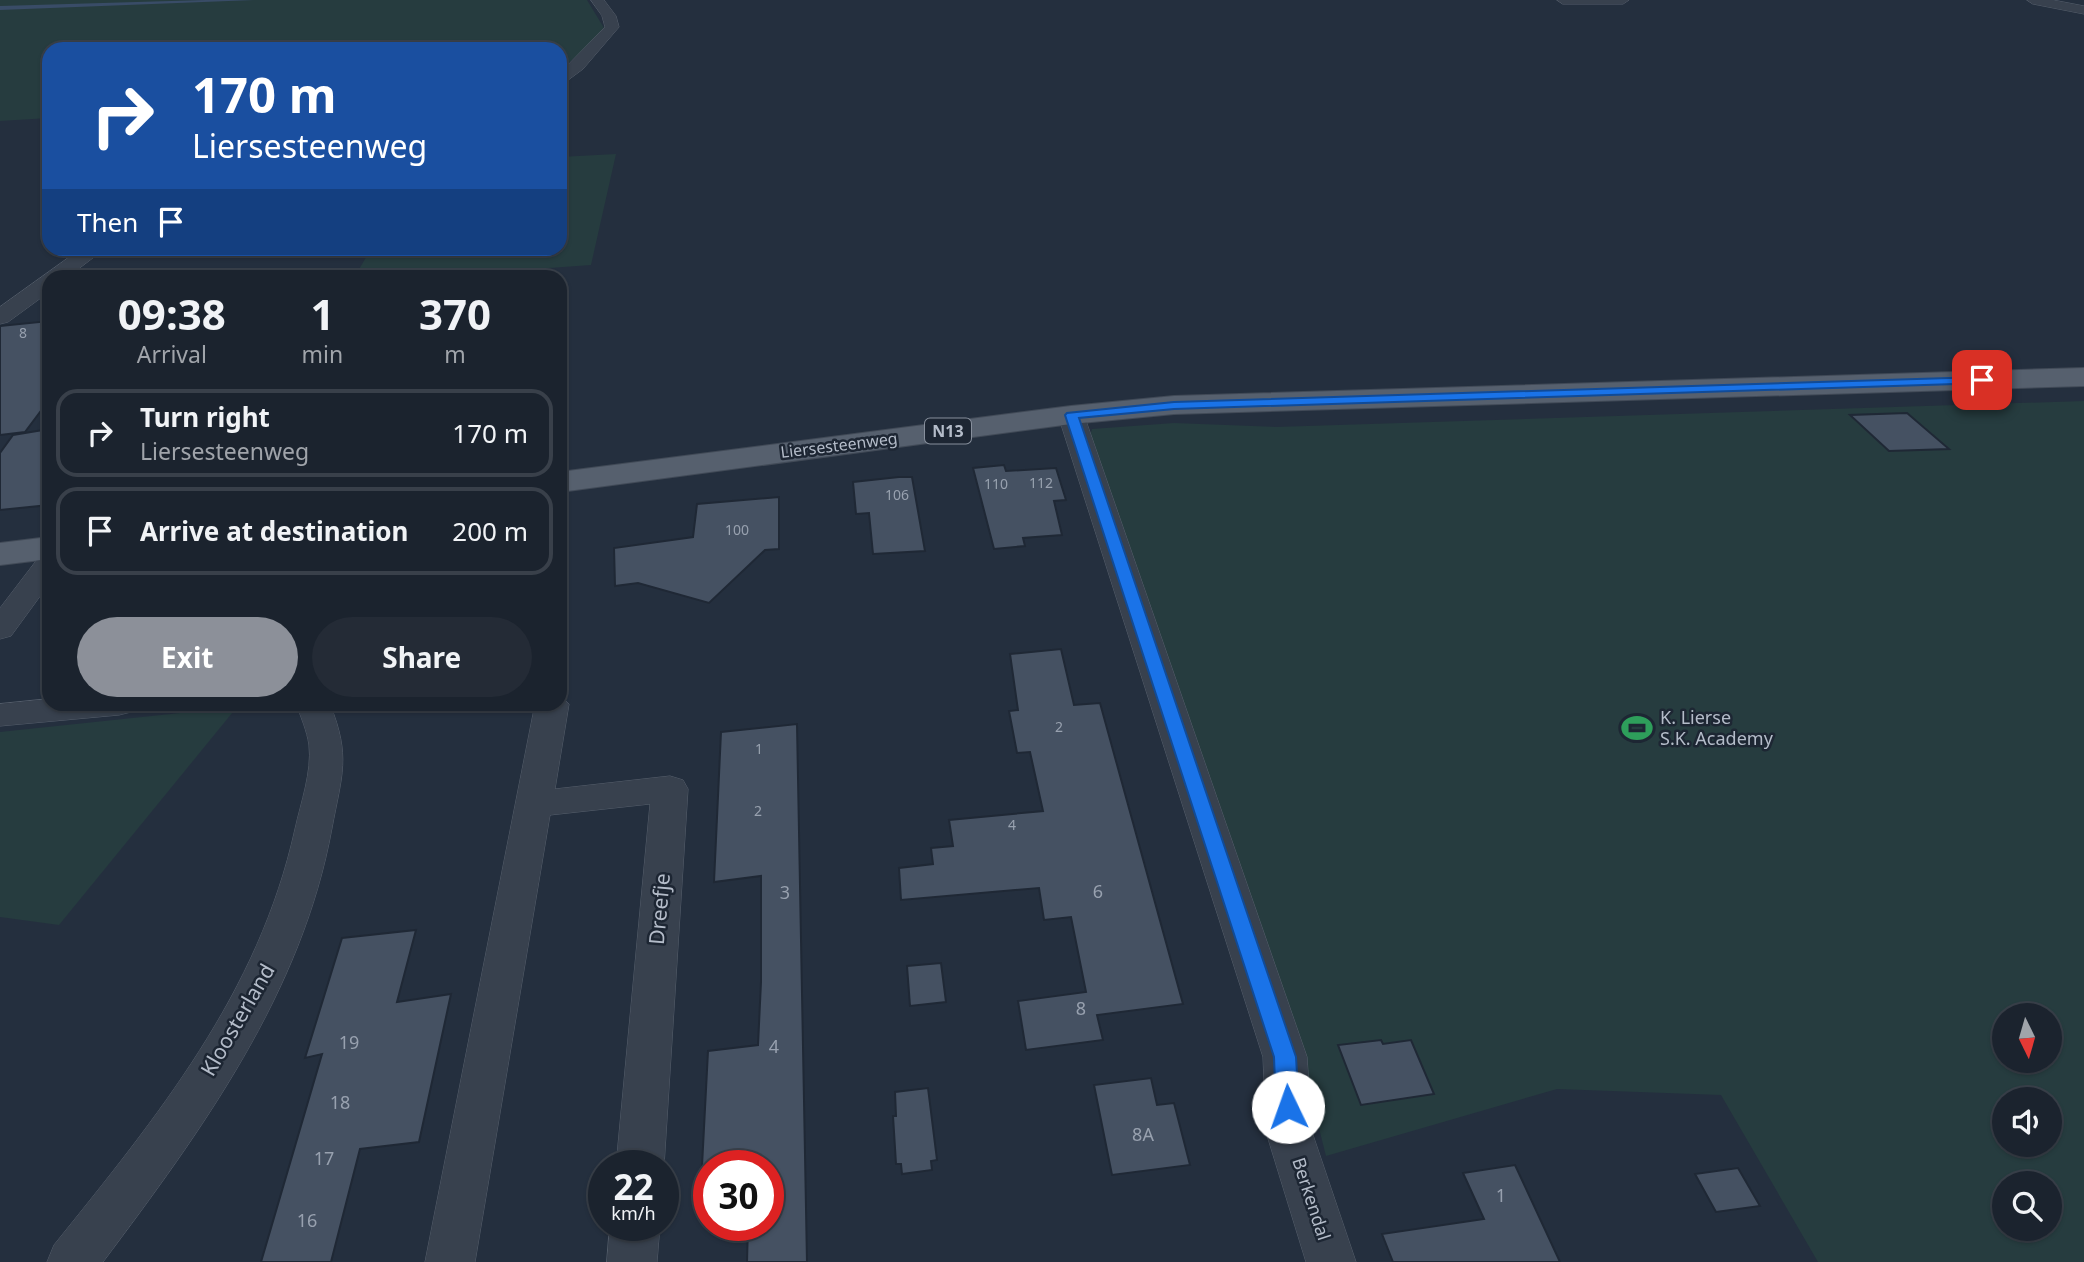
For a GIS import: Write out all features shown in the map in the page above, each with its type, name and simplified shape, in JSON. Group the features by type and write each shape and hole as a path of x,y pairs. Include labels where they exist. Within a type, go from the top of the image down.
{"main road":[{"name":"Liersesteenweg","path":"567,481 1071,415 1188,405 2084,377"},
{"path":"0,554 42,549"}],"street":[{"path":"567,75 604,39 612,27 609,16 597,0"},
{"path":"1563,0 1623,0"},
{"path":"2033,0 2084,10"},
{"path":"65,270 85,256"},
{"path":"1,317 42,287"},
{"path":"1,317 41,313"},
{"name":"Berkendal","path":"1071,415 1285,1057 1289,1132 1331,1262"},
{"path":"0,629 42,572"},
{"path":"0,715 43,711"},
{"name":"Kloosterland","path":"72,1262 163,1146 255,999 292,918 314,838 327,745 315,711"},
{"path":"450,1262 551,711"},
{"name":"Dreefje","path":"534,804 670,789 641,1150"},
{"path":"632,1262 634,1241"}],"green space":[{"path":"0,0 587,0 604,28 597,39 567,64 567,42 42,42 42,118 0,121"},
{"path":"616,154 591,265 521,270 359,270 367,256 567,256 567,157"},
{"name":"K. Lierse S.K. Academy","path":"2084,401 2084,1262 1818,1262 1721,1095 1557,1089 1326,1156 1295,1033 1090,436 1092,429 1174,423 1276,427"},
{"path":"199,711 234,711 59,925 0,917 0,732"}],"building":[{"path":"42,322 42,409 25,432 0,435 0,326"},
{"path":"1907,413 1949,449 1889,451 1850,415"},
{"path":"42,430 42,506 0,510 0,453 13,435"},
{"path":"1004,465 1006,471 1056,468 1066,500 1054,501 1062,535 1023,538 1025,546 994,549 973,468"},
{"path":"912,477 925,551 873,554 869,513 856,514 853,482"},
{"path":"779,497 779,549 765,550 709,603 638,583 615,586 614,548 693,537 697,504"},
{"path":"1061,649 1074,705 1100,703 1183,1004 1097,1015 1103,1040 1026,1050 1018,1001 1086,992 1071,917 1044,920 1039,888 901,900 899,868 933,864 931,848 953,846 949,820 1043,811 1030,752 1017,753 1009,711 1018,710 1010,654"},
{"path":"797,724 807,1262 747,1262 748,1241 784,1241 784,1150 703,1150 708,1051 758,1045 761,982 761,876 714,882 721,732"},
{"path":"416,930 397,1002 451,994 419,1142 360,1149 331,1262 261,1262 322,1054 305,1058 342,938"},
{"path":"941,963 946,1002 910,1006 907,966"},
{"path":"1381,1040 1383,1044 1411,1040 1434,1094 1361,1105 1338,1045"},
{"path":"1151,1078 1157,1105 1174,1103 1190,1165 1112,1175 1094,1085"},
{"path":"928,1088 937,1160 931,1161 932,1170 902,1174 901,1164 896,1164 893,1116 896,1116 895,1092"},
{"path":"1515,1165 1560,1262 1393,1262 1382,1234 1484,1219 1463,1173"},
{"path":"1738,1168 1760,1206 1716,1212 1695,1174"}],"waterway":[{"path":"0,8 252,0"}],"place":[{"name":"K. Lierse S.K. Academy","path":"1637,728"}],"route":[{"path":"1288,1107 1285,1057 1071,415 1174,405 1982,380"}]}
